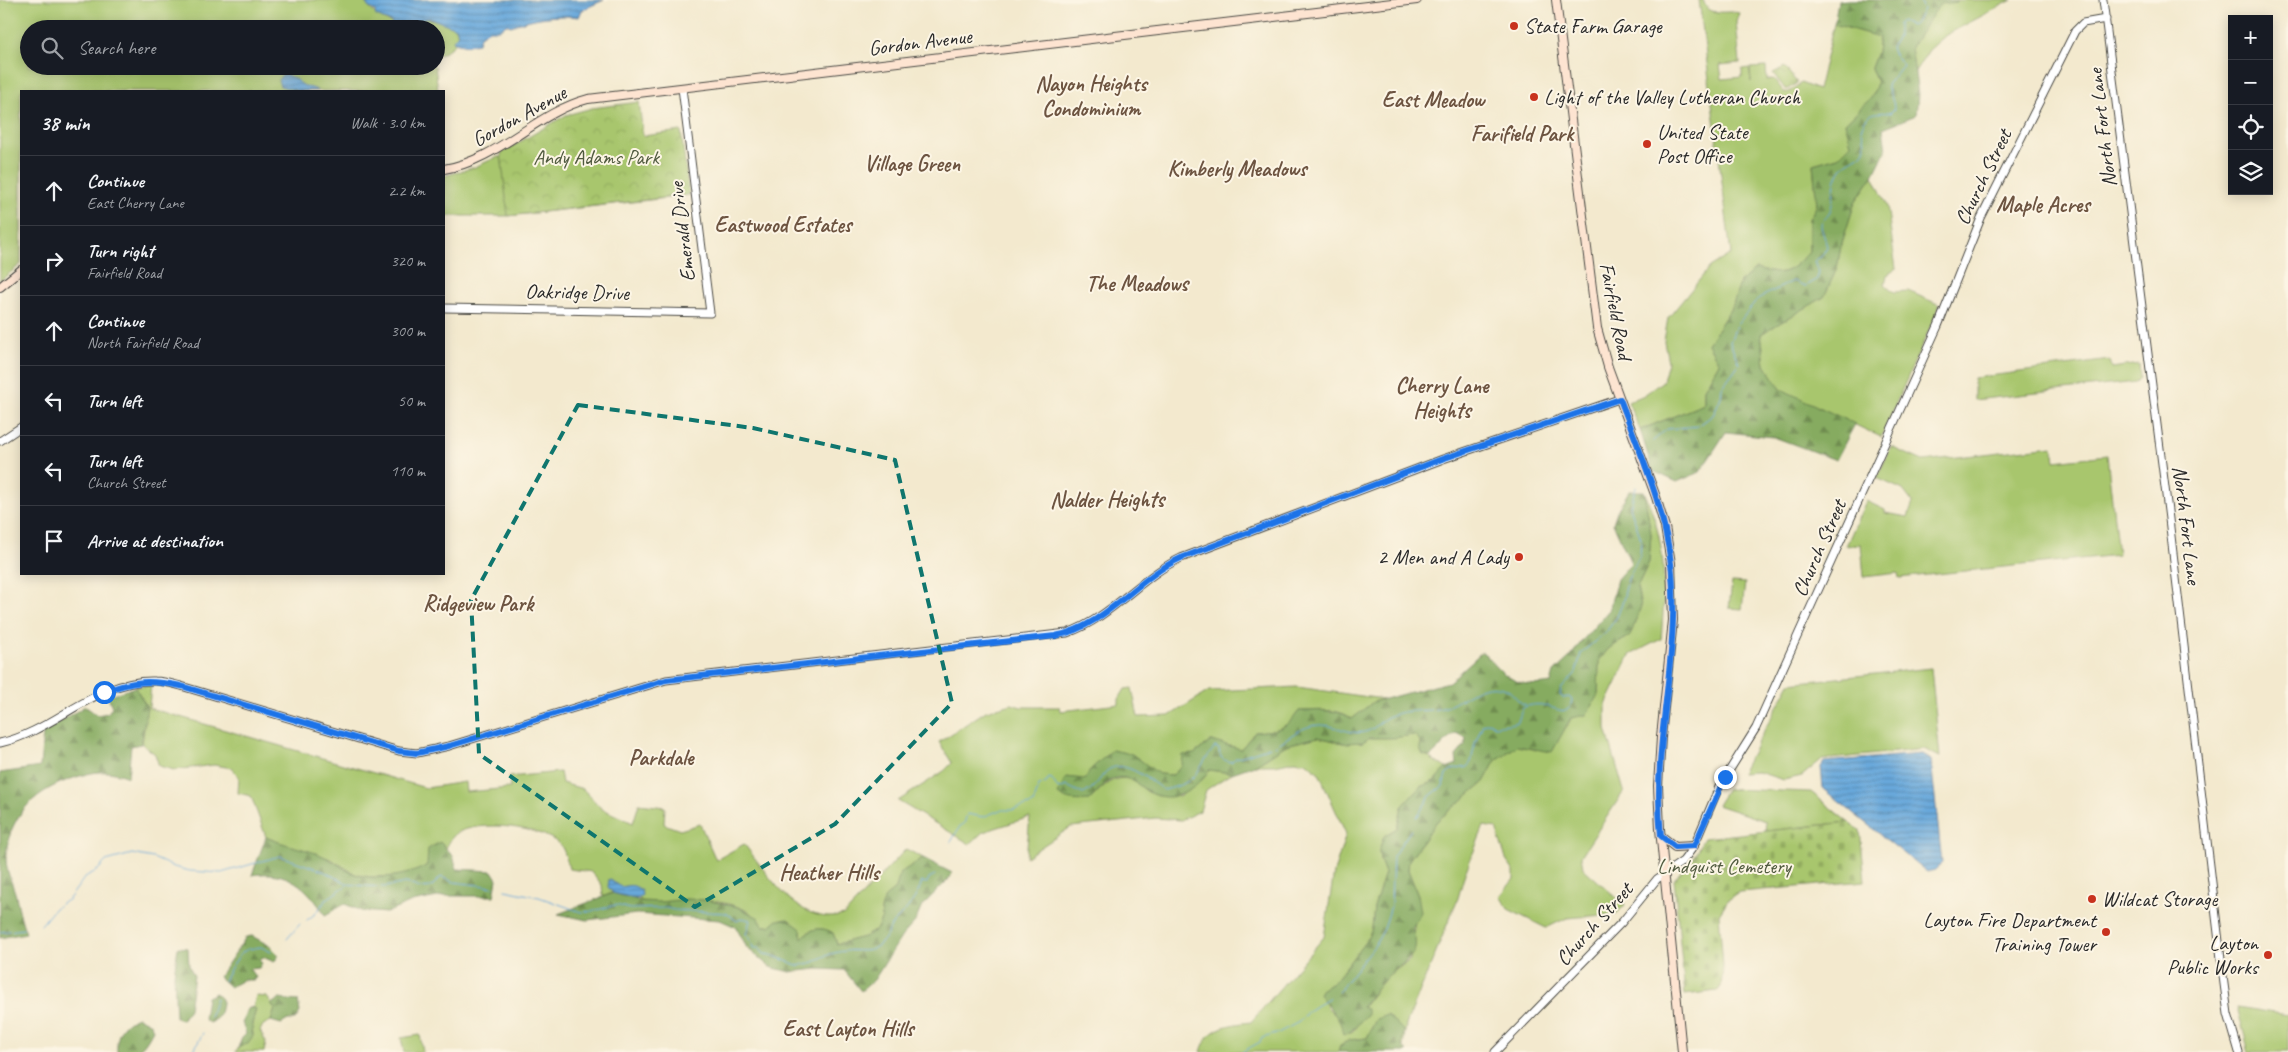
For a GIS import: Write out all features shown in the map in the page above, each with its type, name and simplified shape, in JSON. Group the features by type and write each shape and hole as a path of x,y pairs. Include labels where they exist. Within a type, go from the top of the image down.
{"main road":[{"name":"Gordon Avenue","path":"445,169 478,160 558,111 578,102 1417,0"},
{"name":"Fairfield Road","path":"1556,0 1595,319 1605,358 1646,468 1665,527 1671,563 1673,620 1660,737 1658,786 1664,874 1682,1052"},
{"path":"0,286 20,271"},
{"path":"1661,836 1675,847 1694,846"}],"street":[{"name":"North Fort Lane","path":"2103,1 2224,984 2228,1014 2240,1052"},
{"name":"Church Street","path":"1495,1052 1622,922 1657,879 1683,861 1694,846 1719,788 1756,728 1794,646 1938,326 1980,218 2075,31 2083,23 2106,18"},
{"name":"Emerald Drive","path":"682,88 710,313"},
{"name":"Oakridge Drive","path":"445,308 710,313"},
{"path":"0,742 30,733 104,692 131,683 156,681 181,686 399,751 417,753 449,746 666,680 1067,634 1093,622 1154,574 1181,558 1442,459 1620,399"},
{"path":"0,441 20,428"}],"highlighted area":[{"path":"578,405 753,428 895,460 952,703 835,824 695,907 479,754 471,600"}],"green space":[{"path":"0,0 365,0 375,14 386,20 20,20 20,75 436,75 438,90 20,90 20,265 0,281"},
{"path":"1699,0 1703,0 1709,9 1714,11 1739,13 1736,22 1740,63 1720,65 1722,79 1742,77 1742,69 1749,68 1751,82 1750,68 1766,67 1767,80 1774,79 1784,92 1789,92 1801,83 1818,90 1834,24 1879,37 1877,52 1871,68 1877,83 1872,97 1846,123 1851,144 1838,157 1813,164 1817,205 1809,219 1809,251 1797,264 1786,271 1774,273 1756,269 1740,282 1733,305 1708,344 1719,363 1704,389 1704,404 1640,430 1628,402 1644,395 1663,381 1668,362 1664,341 1668,318 1710,267 1731,254"},
{"path":"1957,0 2012,0 1946,35 1929,50 1914,74 1911,47 1940,3 1957,2"},
{"path":"1957,0 1957,2 1940,4 1911,47 1918,94 1916,115 1883,128 1886,150 1873,176 1855,202 1841,246 1837,268 1824,297 1761,334 1765,364 1781,389 1855,424 1836,460 1774,437 1726,432 1700,472 1677,482 1653,471 1640,430 1704,404 1704,389 1719,363 1708,344 1733,305 1740,282 1756,269 1774,273 1786,271 1797,264 1809,251 1809,219 1817,205 1813,164 1838,157 1851,144 1845,123 1872,97 1877,83 1871,68 1877,52 1879,37 1834,24 1838,1"},
{"path":"424,18 436,20 419,20"},
{"path":"445,22 456,28 458,35 454,42 456,43 445,52"},
{"path":"1785,67 1797,83 1788,89 1785,89 1773,73"},
{"name":"Andy Adams Park","path":"639,102 643,136 681,131 689,195 508,216 501,153 566,115 592,108"},
{"path":"497,157 502,157 503,173 676,197 508,216 445,216 445,176 475,167"},
{"path":"1873,176 1887,205 1896,269 1887,275 1885,284 1894,292 1908,291 1940,305 1881,437 1781,390 1765,364 1761,334 1824,297 1837,268 1841,246 1855,202"},
{"path":"2110,360 2112,368 2139,364 2140,378 2136,382 1974,400 1974,378"},
{"path":"2053,446 2055,461 2107,455 2118,555 1899,578 1898,573 1864,577 1861,544 1846,546 1866,501 1885,510 1885,513 1908,517 1913,503 1903,490 1877,478 1891,447 1923,461"},
{"path":"1629,491 1644,491 1651,534 1649,562 1637,587 1641,606 1630,636 1608,649 1599,661 1598,695 1586,715 1571,718 1552,752 1517,746 1496,760 1484,782 1437,821 1409,860 1408,870 1418,895 1421,912 1412,928 1415,938 1413,952 1410,958 1387,977 1374,992 1362,1007 1367,1009 1367,1015 1348,1033 1344,1035 1337,1018 1319,994 1321,990 1334,982 1365,942 1372,929 1374,907 1385,873 1380,860 1379,850 1384,836 1397,828 1402,807 1420,787 1434,781 1446,768 1457,764 1456,756 1465,745 1466,738 1457,733 1430,757 1423,755 1420,749 1420,741 1414,735 1393,738 1369,738 1363,742 1343,743 1318,737 1286,745 1255,765 1232,773 1209,770 1204,778 1190,790 1174,796 1156,795 1133,781 1121,777 1108,782 1090,800 1069,800 1058,794 1066,777 1085,779 1091,769 1112,750 1132,754 1159,774 1173,775 1182,765 1183,755 1194,754 1211,741 1241,749 1255,732 1280,728 1289,722 1299,711 1334,712 1346,715 1352,719 1373,702 1449,682 1482,652 1502,672 1521,683 1535,685 1551,683 1554,672 1570,657 1609,610 1617,579 1631,563 1613,523 1617,511"},
{"path":"1644,491 1652,510 1661,546 1664,600 1661,639 1630,655 1606,705 1606,729 1624,791 1581,856 1583,868 1625,905 1616,914 1567,918 1546,928 1508,909 1500,896 1514,879 1514,872 1506,859 1496,828 1484,826 1465,873 1458,898 1406,1025 1403,1047 1372,1027 1367,1038 1350,1040 1340,1045 1338,1052 1201,1052 1204,1043 1220,1028 1251,1022 1324,937 1334,872 1346,834 1319,773 1306,762 1294,761 1275,765 1255,765 1286,745 1318,737 1343,743 1362,742 1369,738 1414,735 1420,741 1425,754 1446,768 1434,781 1420,787 1402,807 1397,828 1384,836 1379,850 1380,860 1385,873 1374,907 1372,929 1365,942 1334,982 1321,990 1327,1007 1341,1021 1344,1035 1353,1031 1367,1015 1362,1008 1387,976 1410,960 1418,895 1408,870 1409,860 1437,821 1484,782 1496,760 1517,746 1536,750 1566,729 1571,718 1598,695 1599,661 1608,649 1630,636 1641,606 1637,587 1649,562 1651,534"},
{"path":"1732,582 1745,583 1742,609 1729,608"},
{"path":"1931,668 1940,757 1924,749 1821,760 1802,776 1784,780 1758,772 1741,773 1790,683"},
{"path":"151,685 149,708 426,788 465,782 466,792 510,788 509,777 560,772 562,783 583,789 602,809 633,823 639,804 665,807 664,824 680,830 700,824 716,860 744,844 786,896 813,914 828,917 844,915 906,849 923,858 900,873 896,888 885,897 881,910 882,918 876,930 864,937 837,944 833,933 825,929 813,930 802,938 777,920 770,926 763,926 749,912 729,904 695,900 649,903 640,900 625,886 603,897 602,885 592,872 569,869 564,852 559,844 550,838 524,829 494,826 467,829 457,833 446,848 440,842 427,865 420,870 403,876 370,877 355,874 331,859 266,837 251,796 238,793 239,777 232,768 214,765 174,770 159,766 155,754 142,744 147,707 135,687"},
{"path":"135,687 147,707 141,744 131,746 128,777 120,774 98,772 55,785 33,800 17,820 7,845 6,864 26,933 0,938 0,773 40,767 43,733 85,706 97,715 108,713 112,707 108,696"},
{"path":"1297,687 1383,699 1373,702 1352,719 1347,715 1334,711 1299,711 1289,722 1280,728 1255,732 1241,749 1211,741 1194,754 1173,775 1091,769 1085,779 1090,800 1110,782 1122,778 1136,782 1146,791 1152,793 1179,797 1204,778 1209,770 1232,773 1206,790 1200,811 1181,820 1156,818 1071,827 1026,857 1030,817 983,832 970,844 898,801 944,771 952,763 939,742 986,711 1012,704 1021,707 1060,707 1061,711 1119,704 1119,699 1125,689 1132,688 1138,717 1169,716 1209,691"},
{"path":"1727,789 1811,792 1848,822 1766,831 1765,821 1717,805"},
{"name":"Lindquist Cemetery","path":"1848,822 1860,830 1865,881 1740,892 1728,900 1719,914 1723,966 1721,988 1717,991 1685,995 1674,879 1691,861 1704,838"},
{"path":"266,837 321,855 355,874 372,877 402,875 420,869 427,865 428,849 440,842 453,856 457,869 492,871 497,879 494,896 443,896 412,902 386,913 361,911 345,904 325,915 311,896 295,882 276,875 252,875"},
{"path":"923,858 952,873 950,878 922,906 915,922 902,936 874,980 861,991 844,970 817,969 790,972 770,967 747,948 736,927 720,920 637,914 587,920 558,914 613,893 641,901 706,900 738,907 759,918 763,926 770,926 777,920 788,919 801,929 802,938 813,930 825,929 833,933 837,944 864,937 876,930 882,918 881,910 885,897 896,888 900,873"},
{"path":"252,936 270,946 279,955 274,962 263,957 259,960 262,963 259,968 249,969 256,977 254,980 243,980 230,987 219,977 246,937"},
{"path":"178,947 188,948 189,966 194,976 189,1009 182,1020 176,1018 174,974"},
{"path":"216,993 222,999 221,1010 216,1019 209,1023 204,1019 207,997"},
{"path":"256,996 267,997 275,1009 271,1021 263,1025 260,1031 266,1042 264,1052 235,1052 253,1036 252,1024 256,1009 253,1007"},
{"path":"279,999 298,1001 300,1012 295,1020 288,1020 281,1024 271,1021 275,1009 271,1004"},
{"path":"253,1007 256,1009 252,1024 253,1036 248,1043 238,1048 241,1039 246,1034 242,1022 247,1009"},
{"path":"2237,1007 2288,1015 2288,1052 2249,1052"},
{"path":"1387,1015 1404,1031 1401,1044 1407,1052 1338,1052 1340,1045 1350,1040 1367,1038 1376,1019"},
{"path":"138,1017 151,1024 153,1030 149,1037 143,1046 136,1050 117,1052 117,1040 121,1030 127,1023"},
{"path":"420,1035 423,1052 404,1052 401,1038"}],"water":[{"path":"365,0 604,0 582,10 579,17 553,16 511,26 506,24 499,30 489,30 480,36 478,43 467,45 454,42 453,40 458,34 456,28 445,24 445,20 430,18 386,20 376,16 375,11 368,7"},
{"path":"282,75 286,75 316,90 295,90 280,86 278,80"},
{"path":"1922,754 1931,760 1942,863 1935,870 1927,872 1823,789 1821,767 1824,762"},
{"path":"609,879 621,887 634,886 641,890 642,895 637,899 613,893 608,887"}],"waterway":[{"path":"1653,441 1667,429 1698,426 1713,415 1721,397 1722,387 1739,364 1730,342 1736,326 1759,298 1793,281 1805,286 1817,279 1819,272 1815,260 1821,257 1827,247 1821,224 1832,206 1836,179 1842,167 1863,152 1865,147 1861,129 1866,119 1872,114 1890,113 1894,109 1887,85 1903,65 1893,53 1891,47 1898,37 1898,23 1902,21 1911,26 1916,23 1923,9 1919,0"},
{"path":"1526,706 1541,705 1561,710 1568,709 1571,706 1572,700 1569,697 1563,698 1560,695 1561,689 1576,673 1581,653 1606,632 1617,617 1628,579 1640,555 1641,539 1630,507 1636,487"},
{"path":"1275,746 1296,732 1307,727 1319,725 1356,732 1368,731 1387,717 1410,711 1446,707 1477,690 1490,687 1507,690 1525,705"},
{"path":"1417,817 1430,796 1443,786 1446,774 1451,770 1467,767 1471,762 1475,743 1483,724 1489,722 1495,726 1518,722 1522,709 1526,706"},
{"path":"951,842 960,826 964,824 967,814 983,817 1000,810 1012,810 1033,804 1039,786 1046,783 1049,778 1052,779 1058,789 1067,786 1083,794 1092,788 1110,769 1126,767 1134,770 1164,790 1176,787 1191,779 1215,747 1219,749 1222,758 1231,762 1236,758 1270,747"},
{"path":"1338,992 1375,945 1384,929 1391,906 1393,856 1411,830"},
{"path":"41,925 55,908 69,899 85,877 98,870 106,861 132,854 153,858 174,867 190,871 221,873 280,856 323,871 348,884 385,887 406,883 420,888 431,887 441,877 454,882 494,887"},
{"path":"505,890 539,897 581,912 616,905 630,909 666,908 726,913 737,921 742,918 750,920 746,935 751,940 753,948 759,948 764,954 799,966 814,962 833,953 869,950 876,947 883,940 893,923 912,902 922,882 927,883 929,878 935,875"},
{"path":"307,920 315,914 327,899 347,885"},
{"path":"287,939 300,924"},
{"path":"0,932 24,929"},
{"path":"224,981 241,953 248,949 261,947 271,952"},
{"path":"1242,1052 1260,1042 1262,1038 1276,1034 1299,1022 1308,1011 1330,997"},
{"path":"210,1017 216,998"},
{"path":"193,1052 203,1033"}],"place":[{"name":"State Farm Garage","path":"1514,26"},
{"name":"Light of the Valley Lutheran Church","path":"1534,97"},
{"name":"United State Post Office","path":"1647,144"},
{"name":"2 Men and A Lady","path":"1519,557"},
{"name":"Wildcat Storage","path":"2092,899"},
{"name":"Layton Fire Department Training Tower","path":"2106,932"},
{"name":"Layton Public Works","path":"2268,955"}],"district":[{"name":"Nayon Heights Condominium","path":"1091,96"},
{"name":"East Meadow","path":"1433,99"},
{"name":"Farifield Park","path":"1522,133"},
{"name":"Village Green","path":"912,163"},
{"name":"Kimberly Meadows","path":"1237,168"},
{"name":"Maple Acres","path":"2043,204"},
{"name":"Eastwood Estates","path":"783,224"},
{"name":"The Meadows","path":"1137,283"},
{"name":"Cherry Lane Heights","path":"1442,398"},
{"name":"Nalder Heights","path":"1107,499"},
{"name":"Ridgeview Park","path":"478,603"},
{"name":"Parkdale","path":"661,757"},
{"name":"Heather Hills","path":"829,872"},
{"name":"East Layton Hills","path":"848,1028"}],"route":[{"path":"104,692 117,686 131,683 156,681 181,686 399,751 417,753 449,746 666,680 1067,634 1080,629 1107,613 1154,574 1181,558 1442,459 1620,399 1656,497 1665,527 1671,563 1673,620 1660,737 1658,786 1661,836 1670,845 1679,848 1694,846 1725,777"}]}
